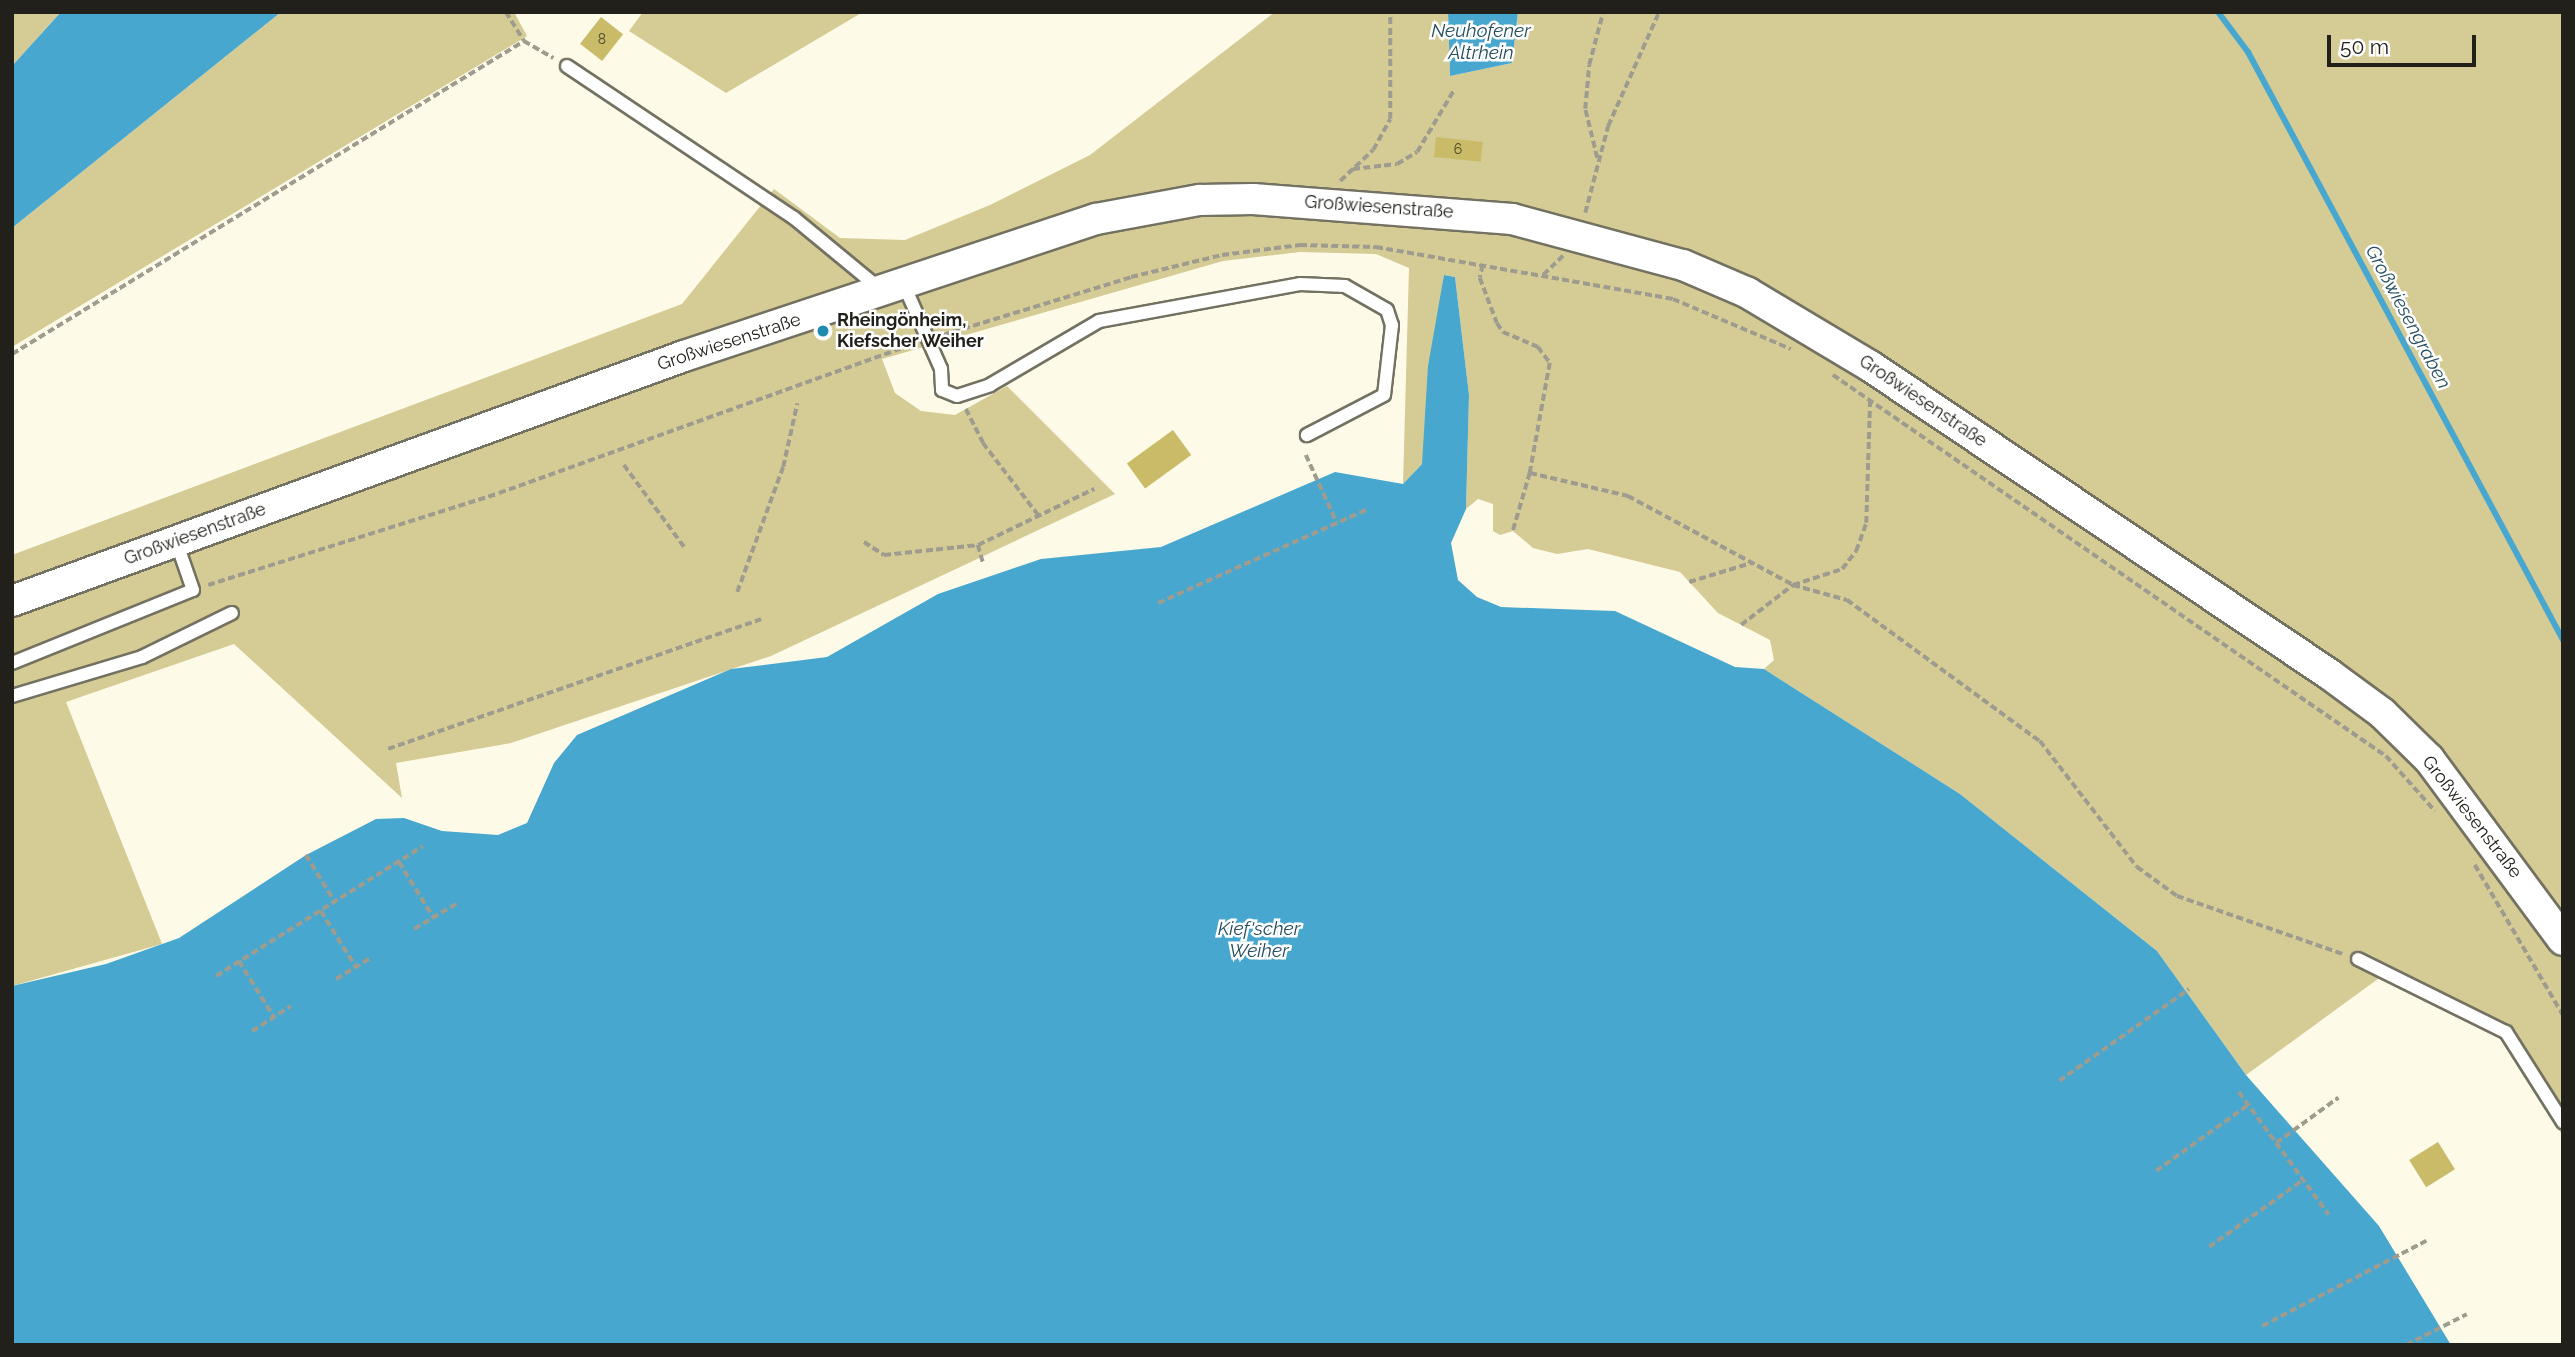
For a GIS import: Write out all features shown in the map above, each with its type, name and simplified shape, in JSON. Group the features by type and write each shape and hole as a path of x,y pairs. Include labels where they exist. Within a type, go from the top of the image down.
{"street":[{"name":"Großwiesenstraße","path":"12,601 684,356 1096,219 1151,207 1214,200 1333,202 1513,219 1581,234 1683,265 1748,293 1817,331 2329,674 2382,713 2429,759 2563,940"}],"lane":[{"path":"567,66 894,288 930,339 942,390 957,396 990,385 1099,321 1300,284 1345,286 1387,310 1392,325 1384,395 1307,435"},
{"path":"12,663 193,590 176,540"},
{"path":"12,696 142,657 232,613"},
{"path":"2358,959 2506,1031 2563,1122"}],"path":[{"path":"506,12 524,41 567,66"},
{"path":"1333,202 1336,185 1373,150 1390,119 1390,12"},
{"path":"1597,160 1585,109 1589,65 1603,12"},
{"path":"1581,234 1597,160 1659,12"},
{"path":"12,354 524,41"},
{"path":"1351,169 1398,164 1417,152 1454,90"},
{"path":"193,590 499,493 930,339 1222,255 1300,245 1376,247 1483,265 1673,299 1798,353"},
{"path":"1483,265 1480,278 1503,332 1538,347 1550,363 1530,473 1513,531"},
{"path":"1821,368 1870,399 2386,756 2441,819"},
{"path":"957,396 983,443 1040,516"},
{"path":"1741,625 1793,585 1842,569 1856,551 1866,523 1870,399"},
{"path":"737,592 783,467 797,404"},
{"path":"1306,455 1337,523"},
{"path":"624,466 685,548"},
{"path":"1530,473 1628,496 1793,585 1847,600 2040,741 2137,867 2177,896 2358,959"},
{"path":"864,542 884,555 978,545 1094,489"},
{"path":"1158,603 1366,510"},
{"path":"978,545 983,562"},
{"path":"1689,582 1752,563"},
{"path":"388,749 761,619"},
{"path":"216,976 423,846"},
{"path":"306,855 335,902"},
{"path":"399,862 434,918"},
{"path":"2474,863 2563,1015"},
{"path":"414,929 456,904"},
{"path":"321,911 356,967"},
{"path":"336,979 372,957"},
{"path":"239,961 274,1017"},
{"path":"2059,1081 2189,989"},
{"path":"252,1031 291,1006"},
{"path":"2239,1092 2329,1215"},
{"path":"2276,1143 2338,1098"},
{"path":"2156,1171 2248,1105"},
{"path":"2209,1247 2303,1180"},
{"path":"2262,1326 2426,1241"},
{"path":"2406,1345 2467,1314"}],"shaded area":[{"path":"12,12 61,12 12,66"},
{"path":"281,12 514,12 527,36 12,347 12,228"},
{"path":"643,12 863,12 726,93 629,31"},
{"path":"1275,12 1448,12 1450,76 1512,63 1518,12 2563,12 2563,1136 2500,1037 2382,976 2246,1075 2157,951 1960,794 1764,669 1774,660 1770,640 1718,613 1680,572 1588,549 1557,554 1533,548 1513,531 1500,535 1493,531 1493,504 1478,499 1466,509 1469,395 1455,277 1444,275 1422,464 1403,484 1409,268 1376,254 1300,252 1223,261 882,359 895,393 921,411 955,415 1007,386 1115,494 771,656 511,743 396,763 402,798 234,644 66,702 162,944 12,986 12,555 682,304 774,189 840,238 905,240 990,205 1090,155"}],"water":[{"path":"61,12 281,12 12,228 12,66"},
{"name":"Neuhofener Altrhein","path":"1448,12 1518,12 1512,63 1450,76"},
{"name":"Kief'scher Weiher","path":"1444,275 1455,277 1469,395 1466,509 1451,543 1458,580 1477,597 1501,607 1615,611 1735,667 1764,669 1960,794 2157,951 2246,1075 2379,1226 2451,1345 12,1345 12,986 106,964 179,938 306,855 376,819 404,818 442,831 498,835 527,823 554,763 577,735 731,669 827,657 938,594 1041,559 1161,547 1335,472 1403,484 1422,464 1428,366"}],"building":[{"path":"601,17 623,34 602,61 580,44"},
{"path":"1436,137 1483,142 1481,162 1434,157"},
{"path":"1173,430 1191,455 1145,489 1127,464"},
{"path":"2438,1142 2455,1169 2426,1187 2409,1160"}],"waterway":[{"name":"Großwiesengraben","path":"2218,12 2248,52 2563,640"}],"place":[{"name":"Rheingönheim, Kiefscher Weiher","path":"823,331"}]}
